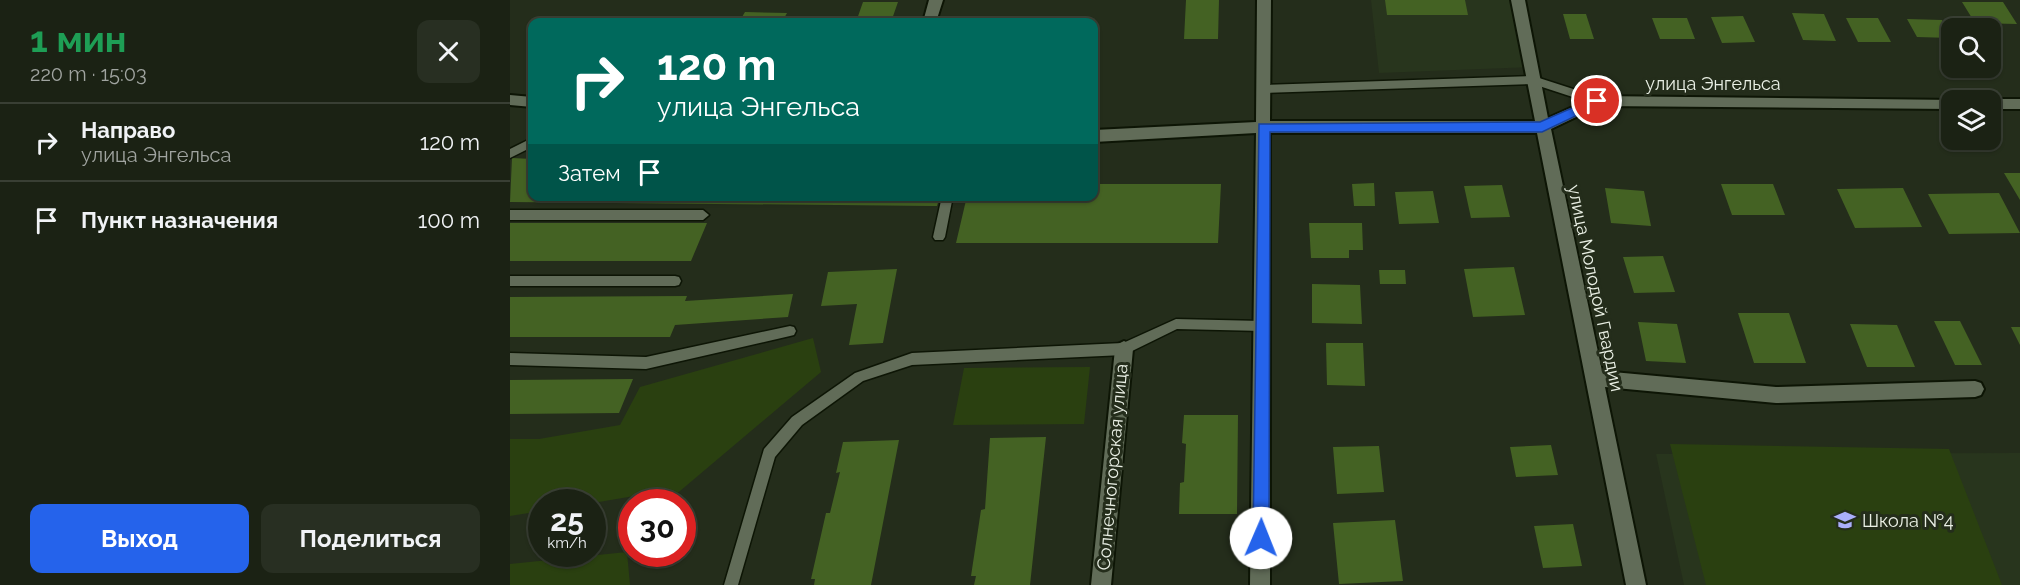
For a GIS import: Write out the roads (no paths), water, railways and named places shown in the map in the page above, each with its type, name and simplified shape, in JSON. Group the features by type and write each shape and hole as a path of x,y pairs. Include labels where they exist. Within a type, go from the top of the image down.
{"street":[{"path":"931,18 936,0"},
{"path":"1260,585 1264,0"},
{"name":"улица Молодой Гвардии","path":"1518,0 1636,585"},
{"path":"510,100 528,102"},
{"name":"улица Энгельса","path":"1098,136 1264,127 1542,127 1597,101 1941,104"},
{"path":"2001,104 2020,105"},
{"name":"Солнечногорская улица","path":"1101,585 1124,349"},
{"path":"1596,378 1776,395 1975,389"}],"lane":[{"path":"1264,89 1533,80 1597,101"},
{"path":"510,154 528,144"},
{"path":"939,237 947,201"},
{"path":"510,215 703,215"},
{"path":"510,281 675,281"},
{"path":"731,585 769,454 797,421 859,377 912,359 1124,349 1176,324 1262,326"},
{"path":"510,359 646,363 790,331"}],"place":[{"name":"Школа №4","path":"1845,520"}]}
